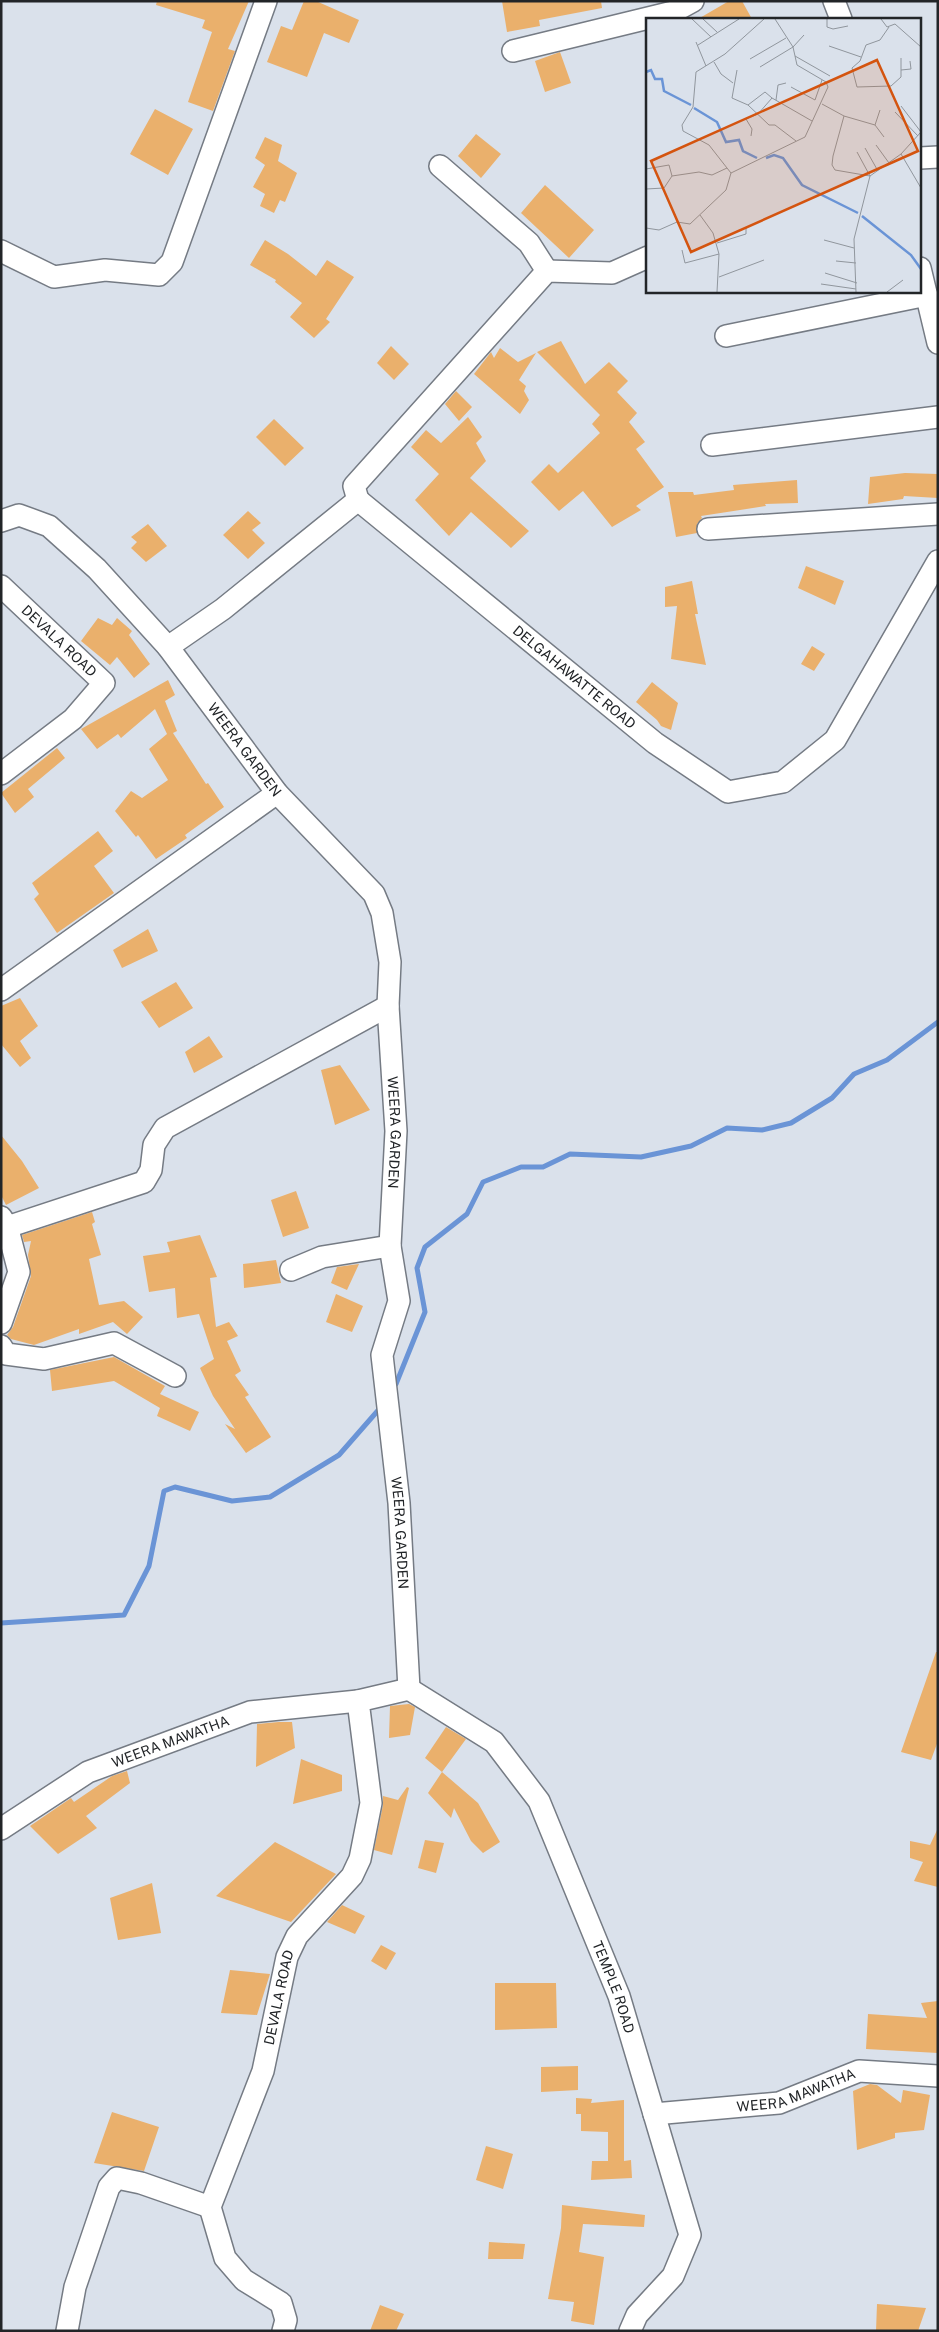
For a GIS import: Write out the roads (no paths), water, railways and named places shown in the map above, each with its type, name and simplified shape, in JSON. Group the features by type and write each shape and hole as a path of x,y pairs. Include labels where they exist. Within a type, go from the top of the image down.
{"street":[{"path":"1,251 54,278 105,270 159,275 172,262 266,1"},
{"path":"648,18 673,12 692,1"},
{"path":"834,1 840,18"},
{"path":"513,50 646,18"},
{"path":"922,158 938,157"},
{"path":"440,166 529,242 547,271"},
{"path":"168,647 224,609 358,500 354,486 547,271 612,273 646,258"},
{"path":"922,277 938,343"},
{"path":"726,336 926,295"},
{"path":"712,445 938,417"},
{"name":"DELGAHAWATTE ROAD","path":"358,500 655,743 728,792 782,782 834,740 938,561"},
{"path":"708,529 938,514"},
{"name":"WEERA GARDEN","path":"1,521 19,515 49,526 97,569 168,647 277,793 374,894 382,913 390,962 388,1006 396,1132 390,1246 399,1301 382,1355 400,1503 409,1689"},
{"name":"DEVALA ROAD","path":"1,586 104,684 73,719 1,774"},
{"path":"1,990 277,793"},
{"path":"1,1323 19,1272 3,1224 144,1182 151,1170 154,1144 165,1128 388,1006"},
{"path":"291,1270 322,1257 390,1246"},
{"path":"1,1346 6,1354 44,1359 114,1343 174,1376"},
{"path":"358,1700 409,1689"},
{"name":"TEMPLE ROAD","path":"409,1689 494,1742 539,1801 619,1996 690,2235 673,2276 637,2315 630,2331"},
{"name":"DEVALA ROAD","path":"210,2207 263,2071 287,1957 296,1936 352,1876 360,1859 371,1803 358,1700"},
{"name":"WEERA MAWATHA","path":"1,1829 88,1772 250,1712 358,1700"},
{"name":"WEERA MAWATHA","path":"654,2114 779,2103 859,2071 938,2076"},
{"path":"66,2331 75,2287 109,2187 117,2178 142,2183 210,2207 224,2258 244,2280 281,2303 286,2320 283,2331"}],"waterway":[{"path":"396,1384 425,1312 417,1268 425,1247 467,1214 483,1182 521,1167 543,1167 570,1154 641,1157 691,1146 727,1128 762,1130 791,1123 832,1098 854,1074 887,1060 938,1022"},
{"path":"1,1623 124,1615 149,1566 164,1491 175,1487 232,1501 270,1497 339,1455 381,1407"}]}
